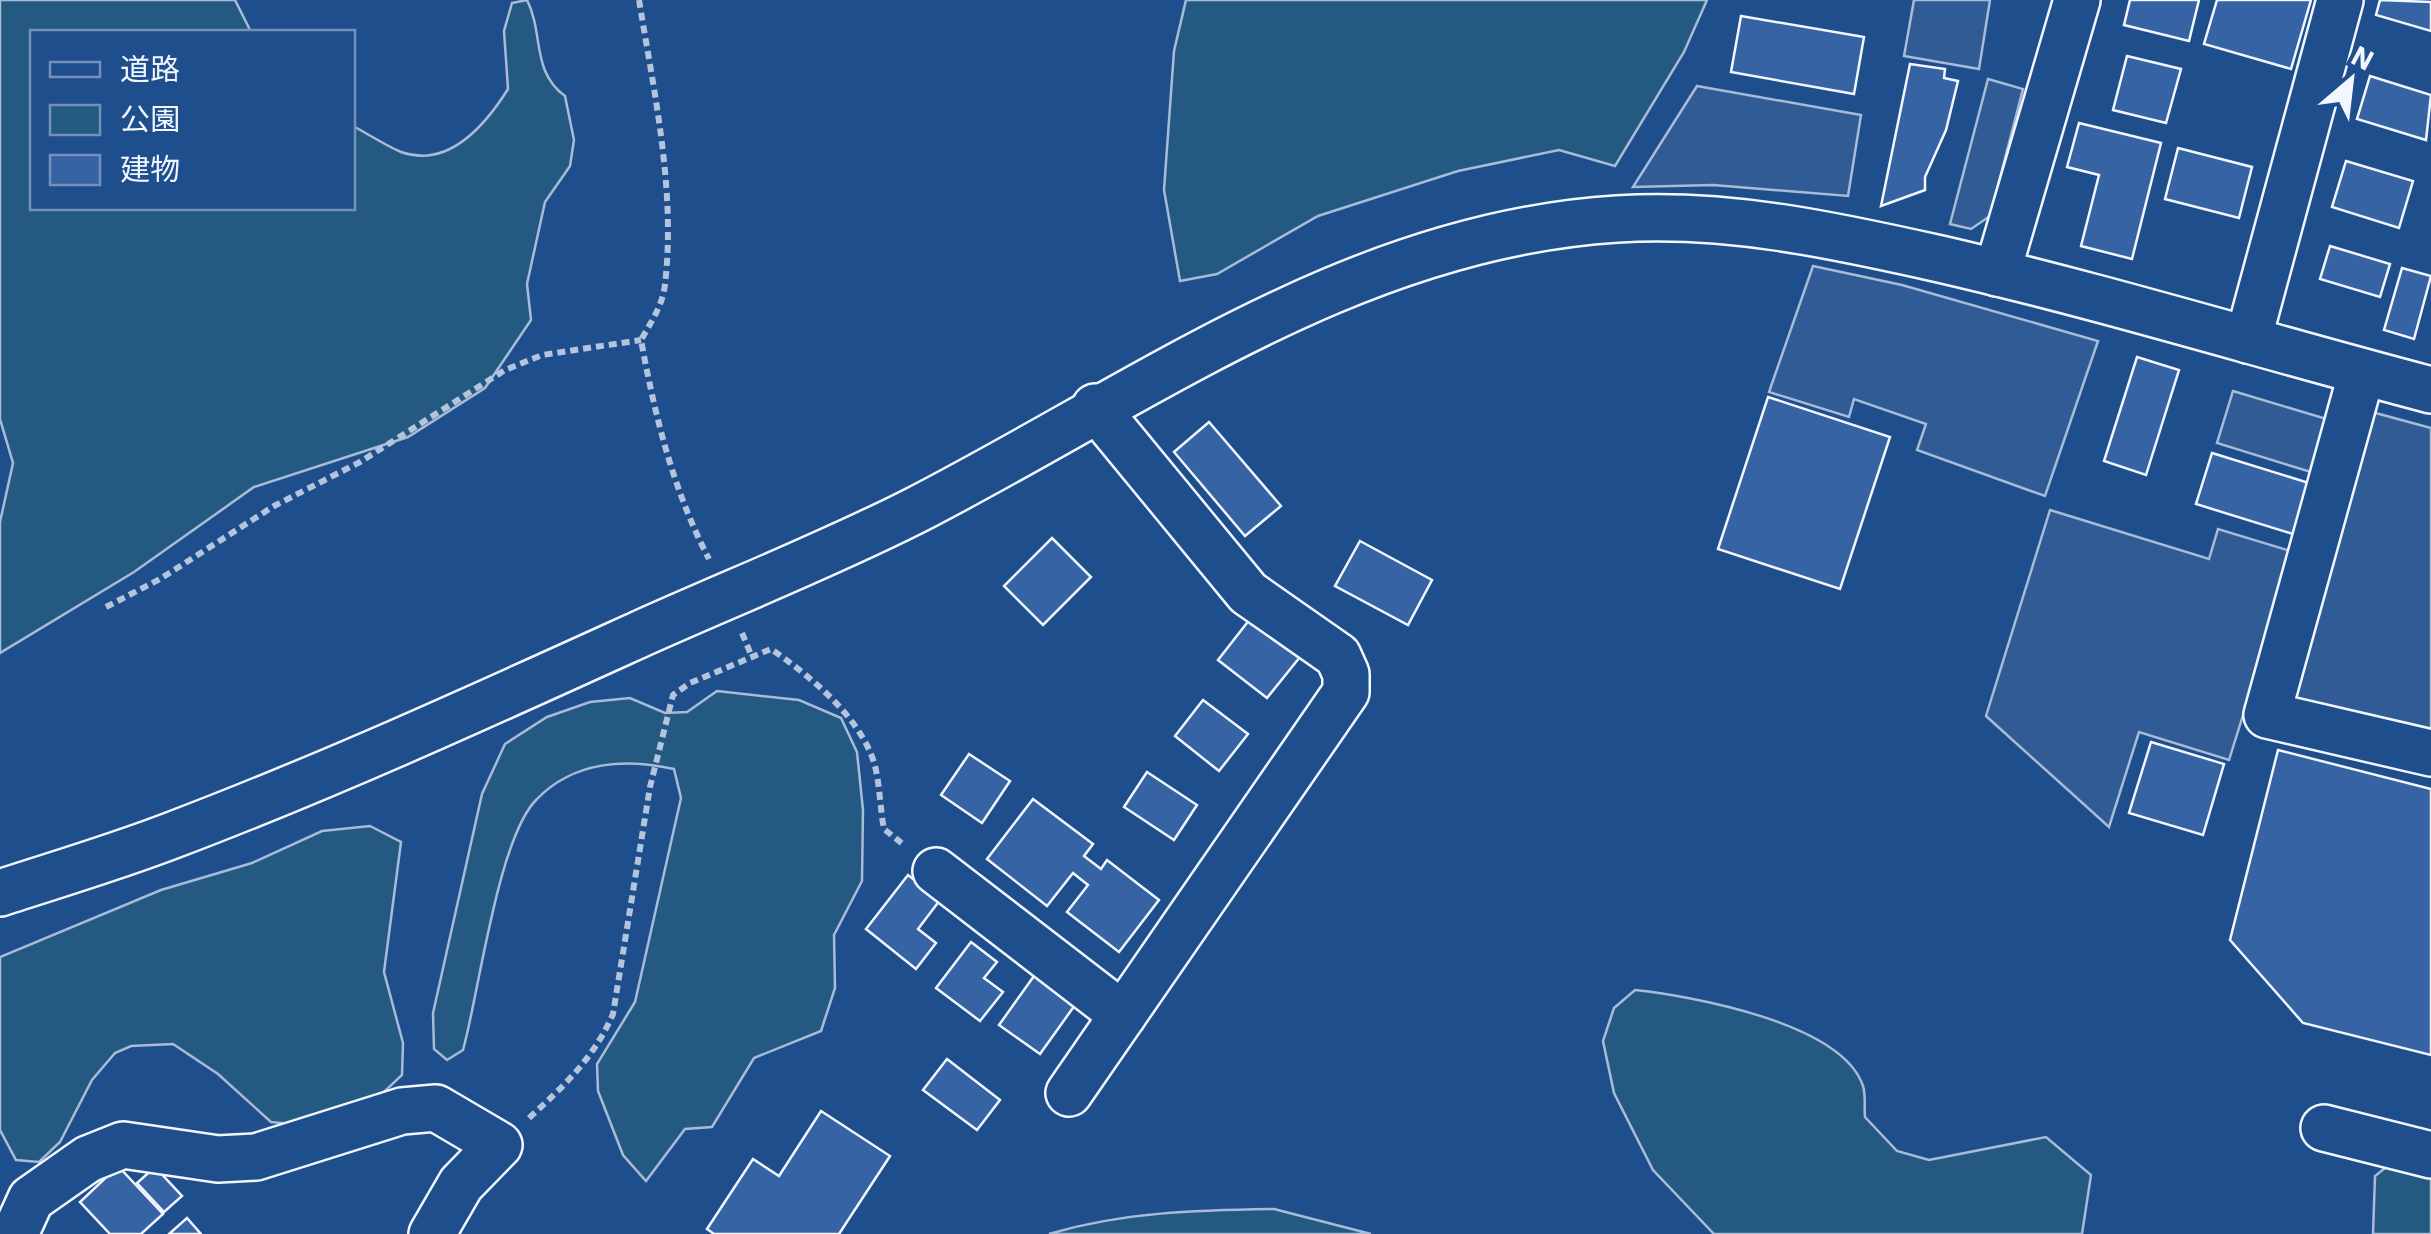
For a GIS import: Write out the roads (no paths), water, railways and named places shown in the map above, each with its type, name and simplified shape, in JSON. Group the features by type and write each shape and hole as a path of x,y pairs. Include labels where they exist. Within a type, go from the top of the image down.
{"street":[{"path":"1997,272 2077,0"},
{"path":"2248,340 2340,0"},
{"path":"0,893 172,836 537,681 913,511 1096,408 1293,306 1390,267 1485,237 1616,219 1715,219 1822,233 1997,272 2431,390"},
{"path":"2362,372 2268,714 2431,753"},
{"path":"1069,1093 1346,692 1346,674 1338,656 1248,593 1096,408"},
{"path":"936,871 1123,1015"},
{"path":"16,1234 30,1200 88,1159 123,1145 218,1159 256,1157 402,1111 436,1108 499,1146 461,1184 432,1234"},
{"path":"2324,1128 2431,1155"}]}
